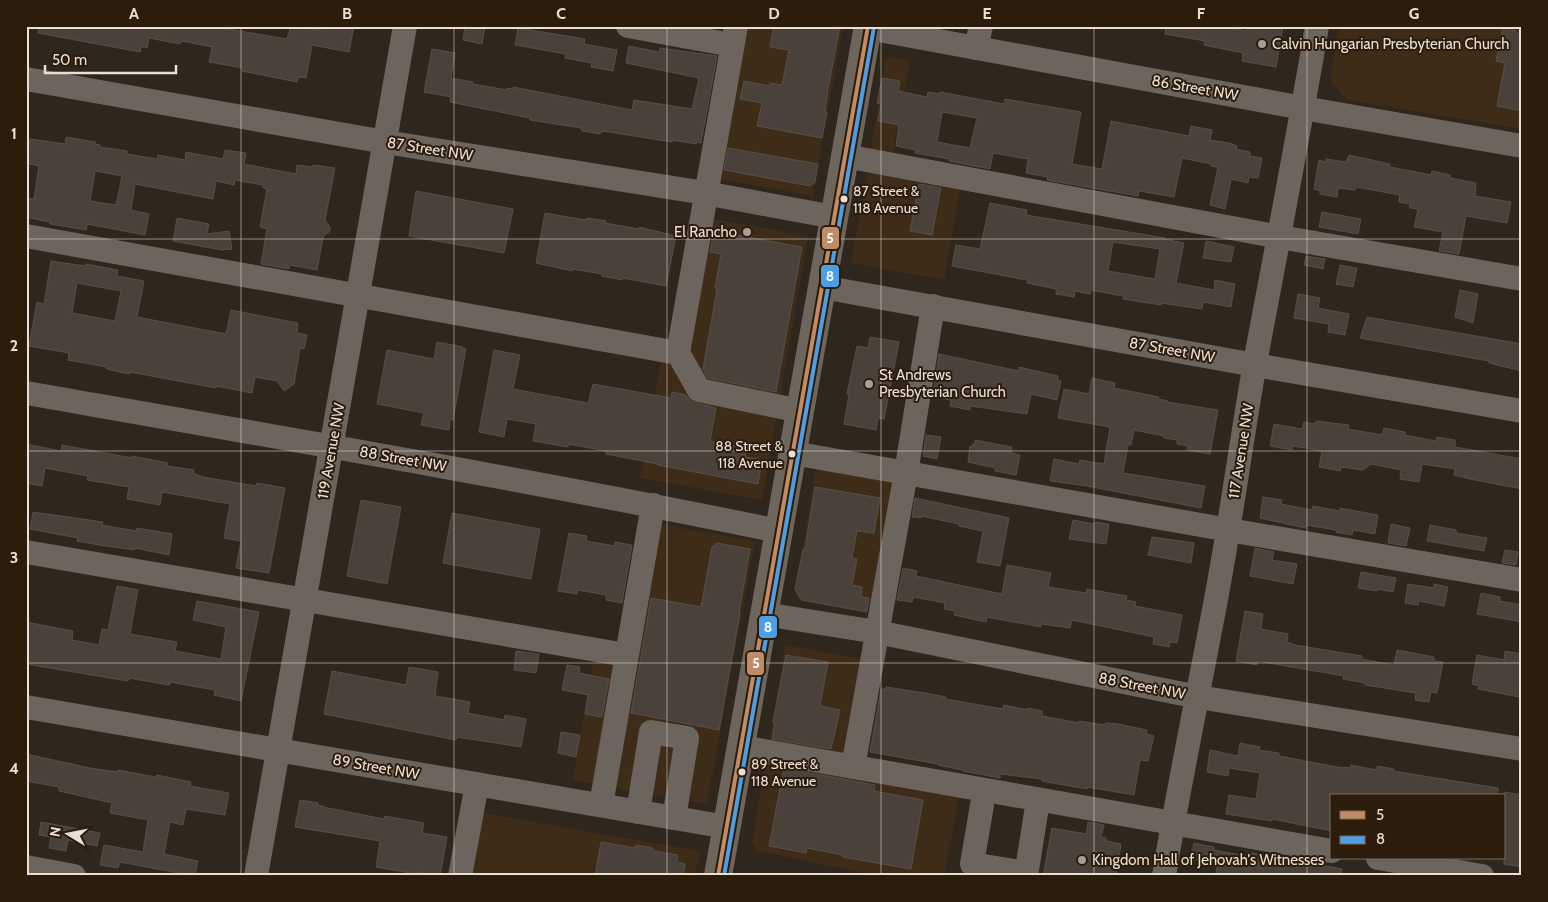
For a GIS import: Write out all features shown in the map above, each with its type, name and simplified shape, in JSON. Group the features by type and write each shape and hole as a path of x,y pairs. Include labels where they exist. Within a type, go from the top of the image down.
{"main road":[{"path":"721,875 726,826 868,27"}],"street":[{"name":"119 Avenue NW","path":"256,876 406,26"},
{"path":"628,26 734,35 678,353 699,390 800,412"},
{"name":"117 Avenue NW","path":"1164,876 1172,824 1229,530 1255,365 1318,26"},
{"name":"86 Street NW","path":"868,27 978,37 1303,108 1522,146"},
{"name":"87 Street NW","path":"26,79 385,142 705,193 834,217"},
{"path":"845,156 1280,238 1522,278"},
{"path":"26,236 678,353"},
{"name":"87 Street NW","path":"822,287 1255,365 1522,410"},
{"path":"854,767 906,473 933,306"},
{"name":"88 Street NW","path":"26,393 332,446 652,505 779,531"},
{"path":"793,453 1522,580"},
{"path":"600,805 652,505"},
{"path":"26,552 626,656"},
{"name":"88 Street NW","path":"764,614 877,632 1198,697 1522,749"},
{"name":"89 Street NW","path":"26,707 726,826"},
{"path":"638,812 651,732 687,738 674,818"},
{"path":"740,747 1172,824 1330,850"},
{"path":"460,876 477,784"},
{"path":"982,805 972,864 1026,874 1036,813"},
{"path":"1390,860 1482,876"},
{"path":"26,867 74,876"}],"shaded area":[{"path":"743,26 843,26 813,196 715,178"},
{"path":"1339,26 1522,26 1522,129 1348,100 1330,81"},
{"path":"893,57 910,61 892,157 870,154 886,60"},
{"path":"868,169 961,183 944,280 851,263"},
{"path":"696,216 808,236 762,500 640,478 662,356 670,358"},
{"path":"817,461 898,475 876,608 795,594"},
{"path":"641,521 755,541 707,804 573,780 594,659 615,663"},
{"path":"785,645 868,660 846,771 960,792 944,876 881,876 757,851 752,843"},
{"path":"477,812 700,851 695,876 466,876"}],"building":[{"path":"39,26 210,26 287,39 291,26 320,30 321,26 354,26 349,52 312,45 306,78 298,77 297,82 242,71 243,68 209,62 212,47 182,41 180,44 149,38 147,48 141,47 140,52 38,33"},
{"path":"465,26 485,26 482,44 463,40"},
{"path":"774,26 840,26 828,89 825,112 827,112 822,138 757,126 762,103 740,99 744,81 769,86 770,83 782,85 789,50 770,47"},
{"path":"1166,26 1220,26 1247,31 1248,26 1283,26 1276,67 1242,61 1243,53 1204,45 1205,41 1165,34"},
{"path":"1503,26 1509,26 1522,36 1522,111 1497,106 1505,63 1496,61"},
{"path":"518,28 585,39 584,44 617,50 613,71 591,67 592,63 565,58 566,54 515,45"},
{"path":"629,46 659,52 660,48 717,56 701,143 697,142 696,144 672,140 672,142 603,131 600,134 582,131 581,128 530,120 530,118 450,102 451,97 424,92 432,49 455,53 451,78 473,82 473,84 507,90 507,88 513,89 513,87 632,110 634,100 692,109 699,78 626,63"},
{"path":"882,78 900,81 898,91 927,97 928,92 940,94 940,92 1004,104 1005,99 1081,112 1072,164 1102,169 1111,121 1189,136 1191,126 1212,130 1210,140 1229,143 1237,146 1236,149 1250,152 1250,156 1262,158 1258,178 1249,177 1248,183 1231,179 1225,209 1210,205 1218,167 1211,166 1211,164 1182,158 1174,197 1139,191 1138,196 1047,180 1048,177 1026,173 1028,159 993,153 990,169 915,153 916,150 896,146 899,125 878,121 881,104 877,103","holes":["942,112 977,118 970,148 937,142"]},
{"path":"66,137 96,142 95,144 100,145 100,147 127,151 127,154 157,159 158,155 185,160 186,152 223,159 225,150 246,153 244,164 296,174 297,165 335,168 325,220 330,227 330,231 323,237 317,270 290,265 289,269 261,264 267,229 260,227 267,189 263,188 263,185 235,180 234,185 216,181 213,199 135,184 131,210 149,214 145,235 87,224 86,230 50,224 50,222 26,217 26,198 34,199 39,166 26,163 30,139 65,144","holes":["95,171 122,176 116,205 90,201"]},
{"path":"728,148 818,164 815,182 810,186 724,170"},
{"path":"1349,155 1390,164 1390,167 1431,175 1432,171 1450,175 1450,178 1476,183 1475,196 1511,202 1507,223 1466,216 1459,254 1439,251 1443,232 1414,227 1418,209 1410,208 1410,204 1399,202 1400,195 1356,187 1355,190 1338,188 1337,197 1320,194 1320,191 1314,189 1319,160 1326,162 1326,159 1346,162"},
{"path":"919,184 941,188 932,235 910,231"},
{"path":"416,191 513,209 504,253 409,236"},
{"path":"990,203 1027,210 1026,215 1165,238 1184,243 1176,283 1214,290 1215,280 1235,284 1231,307 1203,302 1202,309 1161,303 1161,305 1123,299 1123,296 1091,290 1090,294 1075,291 1074,297 1056,294 1056,289 1027,283 1027,280 952,266 956,245 980,249","holes":["1113,242 1160,249 1155,279 1108,271"]},
{"path":"1322,212 1361,219 1358,234 1319,227"},
{"path":"545,213 586,220 587,218 606,221 605,223 639,229 639,227 676,236 666,286 622,278 622,280 602,276 602,274 572,269 572,271 536,263"},
{"path":"177,218 209,224 207,234 229,231 232,249 222,250 173,241"},
{"path":"714,231 802,247 776,392 708,378 703,369 721,254 710,252"},
{"path":"1206,241 1234,247 1231,262 1203,258"},
{"path":"1306,256 1325,259 1323,269 1304,265"},
{"path":"51,261 85,266 86,264 118,270 117,276 144,281 137,317 226,334 231,310 298,323 297,333 307,335 304,349 300,348 294,384 284,391 277,381 255,377 252,393 130,372 129,374 107,369 107,367 68,360 69,353 29,346 37,302 44,304","holes":["77,283 121,291 115,321 72,313"]},
{"path":"1340,265 1357,268 1353,287 1336,284"},
{"path":"1460,290 1478,294 1473,323 1455,317"},
{"path":"1298,294 1320,298 1318,308 1349,314 1345,335 1328,332 1329,324 1294,318"},
{"path":"1367,317 1522,344 1522,371 1489,363 1489,361 1360,338"},
{"name":"St Andrews Presbyterian Church","path":"870,337 899,342 884,419 878,418 876,430 844,424 849,395 847,394 857,346 868,348"},
{"path":"437,342 466,349 453,420 450,420 449,430 421,425 424,413 377,404 387,350 434,359"},
{"path":"494,350 520,355 513,389 588,403 593,384 671,398 672,392 686,395 691,401 696,403 716,408 710,441 747,448 745,457 762,460 758,484 606,454 606,451 568,444 568,447 533,441 536,424 507,419 504,437 479,432"},
{"path":"939,354 1019,371 1019,367 1058,376 1057,380 1061,381 1057,400 1031,394 1027,414 970,406 970,410 950,406 951,400 933,397"},
{"path":"1092,378 1115,383 1114,388 1159,397 1158,399 1167,402 1218,410 1210,454 1187,450 1188,446 1177,444 1177,440 1134,430 1131,445 1128,445 1123,473 1205,486 1201,508 1087,486 1050,481 1054,459 1079,464 1080,460 1104,464 1110,427 1058,418 1064,389 1089,394"},
{"path":"1316,421 1349,425 1348,429 1382,435 1384,428 1405,432 1405,435 1436,441 1437,437 1455,440 1455,447 1522,459 1522,489 1454,475 1455,469 1422,464 1419,482 1400,479 1401,470 1371,464 1363,470 1341,467 1340,471 1319,467 1322,451 1293,446 1292,450 1270,446 1274,424 1302,429 1304,422 1315,424"},
{"path":"926,435 941,437 937,459 923,456"},
{"path":"975,440 1012,447 1011,453 1020,455 1016,475 995,471 995,468 968,462 970,446 972,447 975,444"},
{"path":"26,444 61,451 62,445 132,458 132,456 168,463 167,466 194,470 193,473 203,477 256,486 257,483 285,488 269,573 236,568 241,541 224,538 230,504 162,492 160,505 127,499 129,487 87,480 88,476 45,468 42,486 26,483"},
{"path":"815,487 880,498 874,533 857,531 852,558 857,559 852,585 862,587 861,597 869,598 867,612 801,600 795,589 803,549 805,549"},
{"path":"1263,497 1282,500 1281,504 1312,510 1313,506 1340,511 1340,508 1378,515 1375,534 1353,530 1352,535 1336,532 1336,530 1306,525 1305,528 1260,518"},
{"path":"915,498 1009,518 1000,566 977,562 983,531 921,516 921,518 912,517"},
{"path":"361,500 401,507 387,584 347,576"},
{"path":"33,512 103,522 102,525 136,531 137,528 172,534 169,555 135,548 134,550 77,541 78,538 30,529"},
{"path":"452,513 540,529 531,579 443,563"},
{"path":"1073,520 1094,524 1095,522 1109,524 1106,544 1069,539"},
{"path":"1391,524 1410,528 1406,546 1388,543"},
{"path":"1430,525 1456,530 1456,533 1487,538 1484,551 1427,541"},
{"path":"569,533 587,536 586,541 615,546 615,542 632,545 622,603 606,600 606,595 578,590 577,594 558,591"},
{"path":"1152,537 1194,543 1191,563 1148,555"},
{"path":"717,543 750,549 719,730 631,713 651,598 701,607 712,547"},
{"path":"1255,548 1274,552 1272,560 1297,564 1293,584 1250,576"},
{"path":"1505,550 1518,552 1516,565 1502,563"},
{"path":"1007,565 1051,573 1048,587 1086,593 1087,589 1127,596 1126,600 1136,602 1135,606 1182,615 1177,643 1170,642 1169,647 1153,644 1154,637 1072,620 1070,628 1041,624 1041,627 987,617 986,622 954,615 955,611 944,609 945,603 913,597 912,602 897,600 903,568 917,571 916,576 1002,594"},
{"path":"1361,572 1396,578 1393,592 1358,588"},
{"path":"1408,584 1434,588 1434,584 1448,587 1444,606 1419,601 1418,605 1405,603"},
{"path":"117,586 138,590 130,634 177,642 175,651 221,659 226,627 193,620 197,601 259,612 241,701 214,695 215,690 170,682 169,685 129,678 128,681 26,664 26,622 73,631 72,640 99,645 102,629 108,630"},
{"path":"1481,593 1500,597 1500,601 1522,605 1522,622 1477,614"},
{"path":"1245,611 1263,614 1261,629 1288,634 1287,642 1295,645 1362,656 1361,659 1394,665 1397,650 1434,657 1434,661 1443,662 1437,693 1431,692 1429,702 1415,700 1416,693 1365,685 1365,683 1343,679 1344,676 1257,661 1257,665 1236,661"},
{"path":"516,651 539,654 536,673 514,670"},
{"path":"1505,651 1522,654 1522,687 1520,697 1478,689 1479,686 1472,684 1477,655 1504,660"},
{"path":"786,655 828,662 820,706 840,710 831,749 772,739 775,723 773,722"},
{"path":"567,665 580,667 579,673 609,679 602,717 585,714 588,695 562,690"},
{"path":"409,667 438,672 435,696 470,702 468,713 504,720 505,715 526,719 521,747 457,737 456,740 324,714 332,671 406,685"},
{"path":"886,687 1003,709 1004,705 1028,710 1028,708 1042,711 1042,716 1079,723 1079,721 1105,725 1106,723 1118,724 1147,730 1146,734 1154,736 1148,761 1140,760 1134,795 1087,787 1087,789 1042,781 1042,779 1000,774 1000,778 938,764 870,752 881,689 886,689"},
{"path":"561,732 580,735 576,757 558,753"},
{"path":"1240,743 1260,747 1259,750 1279,753 1279,756 1343,768 1350,768 1351,765 1377,770 1377,766 1394,769 1393,771 1498,788 1498,794 1330,794 1330,831 1272,819 1272,821 1226,814 1229,795 1256,799 1260,773 1229,768 1228,776 1207,772 1210,750 1238,756"},
{"path":"26,754 90,768 118,772 118,770 156,777 157,775 191,782 190,786 229,793 225,815 186,809 183,825 170,822 164,854 198,861 195,876 120,862 118,868 100,865 104,845 143,852 148,820 110,813 112,803 59,791 59,787 26,781"},
{"path":"784,768 875,785 874,791 923,800 911,869 843,857 843,855 807,848 806,853 769,846"},
{"path":"1504,792 1522,795 1522,867 1504,864 1504,860 1506,860 1506,794"},
{"path":"300,800 318,803 318,805 328,808 384,819 385,816 424,823 422,833 447,837 440,876 376,867 380,841 295,827"},
{"path":"41,822 100,833 97,846 68,840 66,851 49,848 51,837 39,835"},
{"name":"Kingdom Hall of Jehovah's Witnesses","path":"1088,822 1104,825 1101,837 1106,838 1106,841 1121,844 1116,876 1043,876 1052,828 1086,834"},
{"path":"601,842 635,848 636,845 653,848 653,851 678,855 677,862 685,864 683,876 595,876"},
{"path":"1194,843 1214,847 1214,850 1246,856 1247,852 1342,869 1341,876 1215,876 1218,864 1191,859"}],"transit line":[{"name":"5","path":"718,876 868,26"},
{"name":"8","path":"724,876 874,27"}],"place":[{"name":"Calvin Hungarian Presbyterian Church","path":"1262,44"},
{"name":"87 Street & 118 Avenue","path":"844,199"},
{"name":"El Rancho","path":"747,232"},
{"name":"St Andrews Presbyterian Church","path":"869,384"},
{"name":"88 Street & 118 Avenue","path":"792,454"},
{"name":"89 Street & 118 Avenue","path":"742,772"},
{"name":"Kingdom Hall of Jehovah's Witnesses","path":"1082,860"}]}
